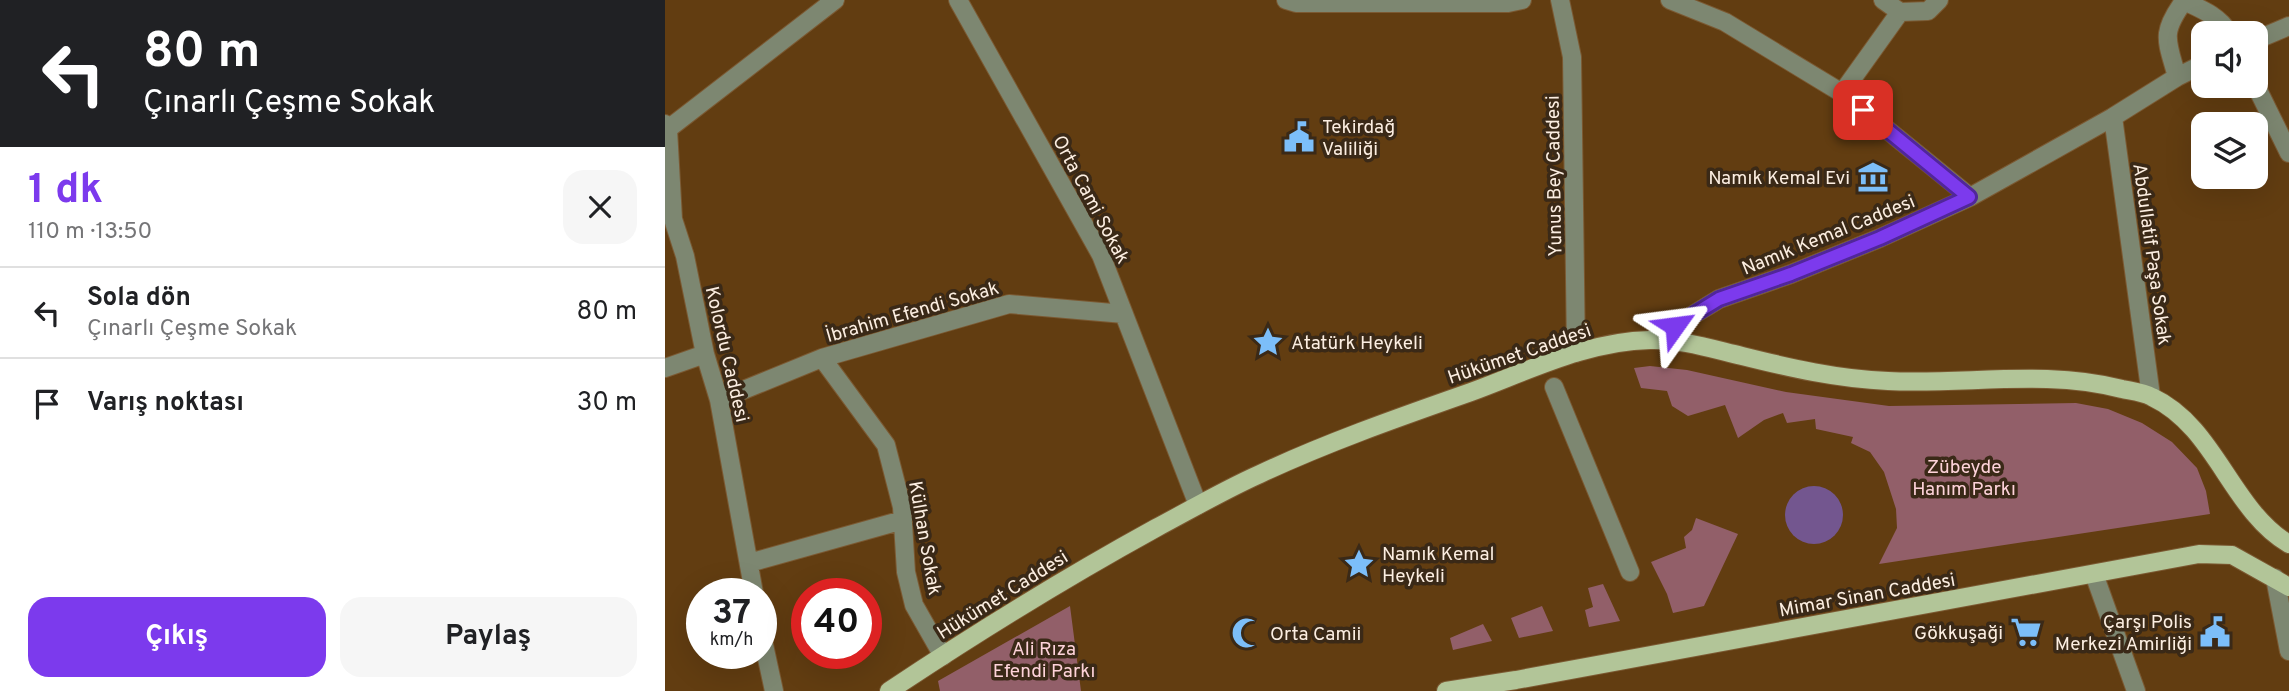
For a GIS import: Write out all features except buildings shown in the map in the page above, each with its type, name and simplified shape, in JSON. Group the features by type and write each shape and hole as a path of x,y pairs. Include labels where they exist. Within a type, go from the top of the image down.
{"main road":[{"name":"Hükümet Caddesi","path":"889,691 1078,571 1256,475 1363,430 1576,353 1603,346 1653,340 1689,344 1798,370 1845,377 1888,381 2074,380 2151,396 2172,410 2199,435 2255,514 2289,544"},
{"name":"Mimar Sinan Caddesi","path":"1446,691 1554,674 2199,554 2232,555 2282,582"}],"street":[{"path":"666,127 835,0"},
{"name":"Orta Cami Sokak","path":"958,0 1101,255 1198,505"},
{"path":"1286,0 1296,3 1508,3 1522,0"},
{"name":"Yunus Bey Caddesi","path":"1560,0 1572,57 1576,353"},
{"path":"1670,0 1725,22 1842,93 1969,197"},
{"path":"1883,0 1901,12 1928,11 1939,0"},
{"path":"2177,77 2166,40 2170,19 2184,0 2220,21"},
{"path":"1842,93 1901,12"},
{"path":"2268,35 2289,26"},
{"name":"Namık Kemal Caddesi","path":"1653,340 1719,299 1855,248 1969,197 2191,70"},
{"path":"2262,98 2289,153"},
{"name":"Abdullatif Paşa Sokak","path":"2113,117 2151,396"},
{"name":"Kolordu Caddesi","path":"666,127 669,218 685,256 705,354 719,400 752,578"},
{"name":"İbrahim Efendi Sokak","path":"719,400 822,358 1009,304 1124,314"},
{"path":"665,368 705,354"},
{"name":"Külhan Sokak","path":"822,358 886,445 902,507 906,572 914,605 943,656"},
{"path":"1554,387 1630,572"},
{"path":"749,563 903,520"},
{"path":"2094,575 2136,691"},
{"path":"2282,582 2289,651"},
{"path":"770,669 775,691"}],"green space":[{"name":"Zübeyde Hanım Parkı","path":"1650,366 1687,370 1786,392 1889,406 2076,403 2108,409 2142,423 2172,442 2197,468 2206,491 2210,514 1879,564 1897,528 1896,509 1884,472 1870,452 1851,443 1853,437 1816,429 1815,419 1787,423 1783,413 1764,420 1738,438 1725,405 1688,416 1672,406 1667,391 1641,388 1634,368"},
{"path":"1696,518 1738,534 1704,606 1673,613 1651,562 1686,548 1684,537 1692,530"},
{"path":"1603,584 1620,621 1589,627 1585,610 1593,607 1588,588"},
{"name":"Ali Rıza Efendi Parkı","path":"1070,606 1081,691 940,691 938,681"},
{"path":"1542,606 1553,631 1519,638 1511,618"},
{"path":"1483,624 1492,641 1453,650 1450,638"}],"shaded area":[{"path":"1814,486 1825,488 1838,499 1843,515 1841,526 1830,539 1814,544 1803,542 1790,531 1785,515 1787,504 1798,491"}],"place":[{"name":"Tekirdağ Valiliği","path":"1299,137"},
{"name":"Namık Kemal Evi","path":"1873,177"},
{"name":"Atatürk Heykeli","path":"1268,342"},
{"name":"Namık Kemal Heykeli","path":"1359,564"},
{"name":"Gökkuşaği","path":"2026,632"},
{"name":"Çarşı Polis Merkezi Amirliği","path":"2215,632"},
{"name":"Orta Camii","path":"1247,633"}],"route":[{"path":"1675,326 1719,299 1791,274 1880,238 1969,197 1863,110"}]}
